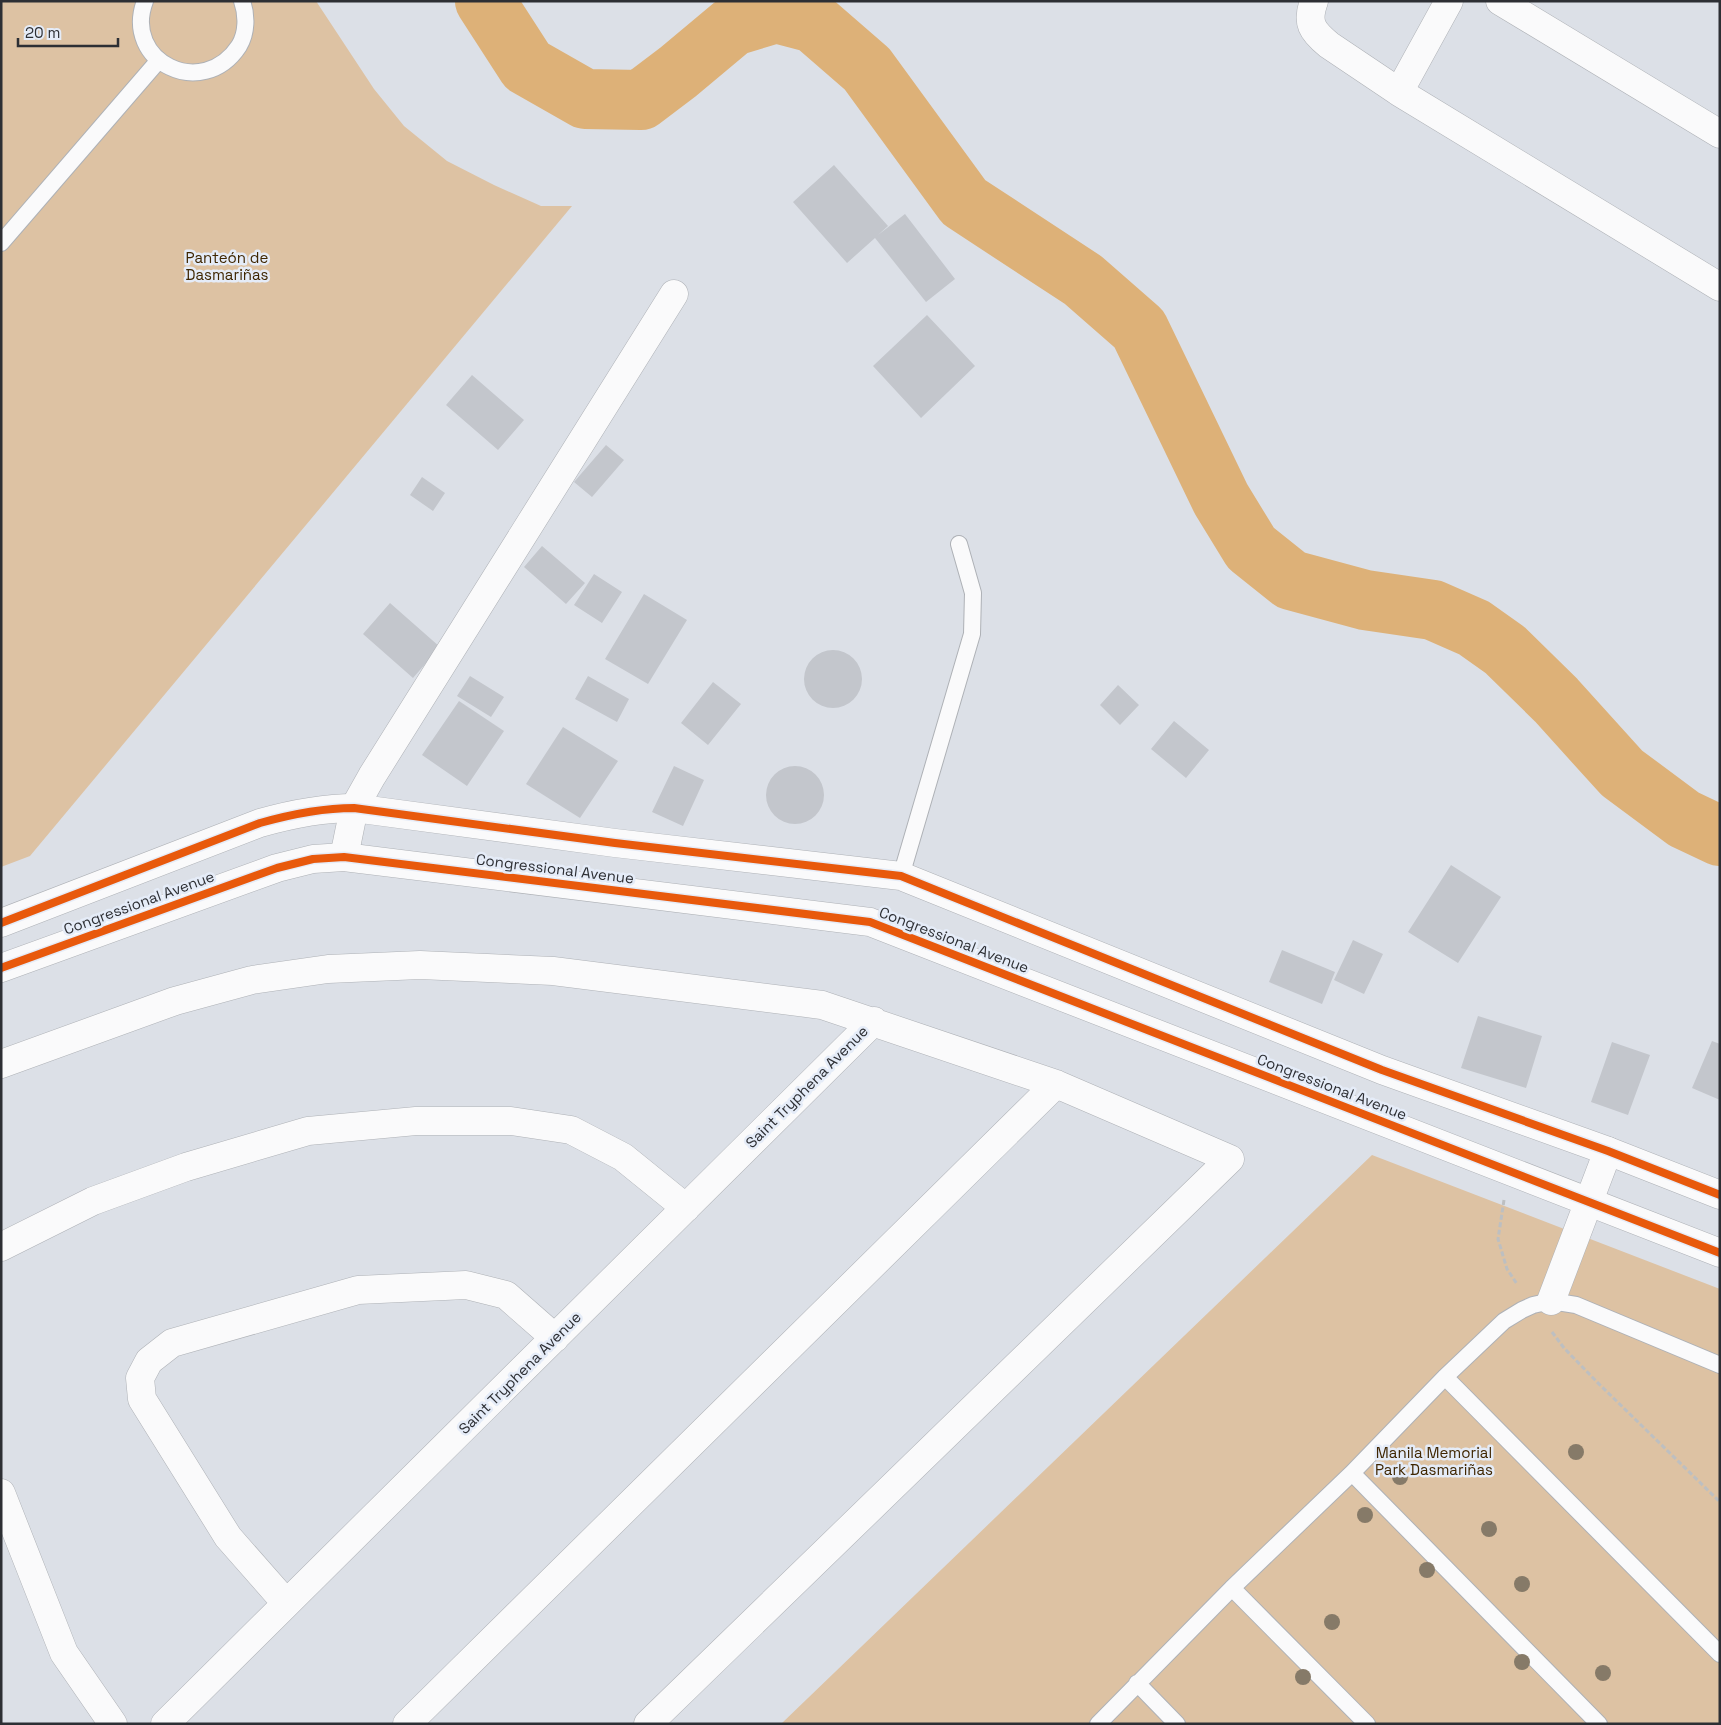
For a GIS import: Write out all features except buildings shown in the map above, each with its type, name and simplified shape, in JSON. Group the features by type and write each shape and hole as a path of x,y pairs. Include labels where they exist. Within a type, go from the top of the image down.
{"street":[{"path":"1314,1 1310,16 1312,28 1319,37 1399,92 1720,287"},
{"path":"1399,92 1449,1"},
{"path":"1500,1 1720,134"},
{"path":"344,857 354,808 372,776 674,294"},
{"name":"Congressional Avenue","path":"1,923 260,823 296,813 332,808 354,808 615,843 901,876 1382,1070 1608,1151 1720,1195"},
{"name":"Congressional Avenue","path":"1,968 277,868 313,859 344,857 870,922 1720,1253"},
{"path":"1,1064 175,1001 252,980 328,970 420,964 553,971 822,1005 1056,1084 1230,1159 648,1724"},
{"name":"Saint Tryphena Avenue","path":"165,1724 874,1021"},
{"path":"406,1724 1056,1084"},
{"path":"1,1247 93,1201 186,1167 308,1132 416,1121 511,1121 571,1130 623,1157 686,1208"},
{"path":"1542,1303 1589,1202 1608,1151"},
{"path":"286,1604 228,1537 142,1399 140,1378 150,1361 172,1343 358,1290 466,1285 506,1295 555,1338"},
{"path":"1,1493 64,1652 113,1724"}],"lane":[{"path":"145,1 142,11 141,29 147,46 158,60 172,69 188,73 205,72 220,66 233,55 242,41 246,25 242,1"},
{"path":"1,243 158,60"},
{"path":"901,876 972,634 973,593 959,544"},
{"path":"1098,1724 1232,1588 1352,1473 1446,1377 1504,1322 1522,1310 1542,1303 1564,1302 1584,1308 1720,1365"},
{"path":"1446,1377 1720,1654"},
{"path":"1352,1473 1599,1724"},
{"path":"1232,1588 1367,1724"},
{"path":"1137,1683 1176,1724"}],"path":[{"path":"1514,1173 1502,1205 1498,1239 1507,1268 1542,1303 1564,1348 1720,1502"}],"green space":[{"name":"Panteón de Dasmariñas","path":"1,1 316,1 374,89 404,126 447,161 541,206 572,206 30,856 1,867"},
{"name":"Manila Memorial Park Dasmariñas","path":"1372,1155 1720,1289 1720,1724 781,1724"}],"waterway":[{"path":"485,1 527,66 585,99 641,100 733,26 776,13 814,23 867,69 964,202 1083,280 1139,329 1221,499 1251,548 1291,580 1365,600 1433,610 1474,628 1505,650 1556,700 1622,773 1684,819 1720,836"}],"cycle path":[{"path":"1,923 260,823 307,812 342,808 354,808 615,843 901,876 1382,1070 1608,1151 1720,1195"},
{"path":"1,968 277,868 313,859 344,857 870,922 1720,1253"}]}
